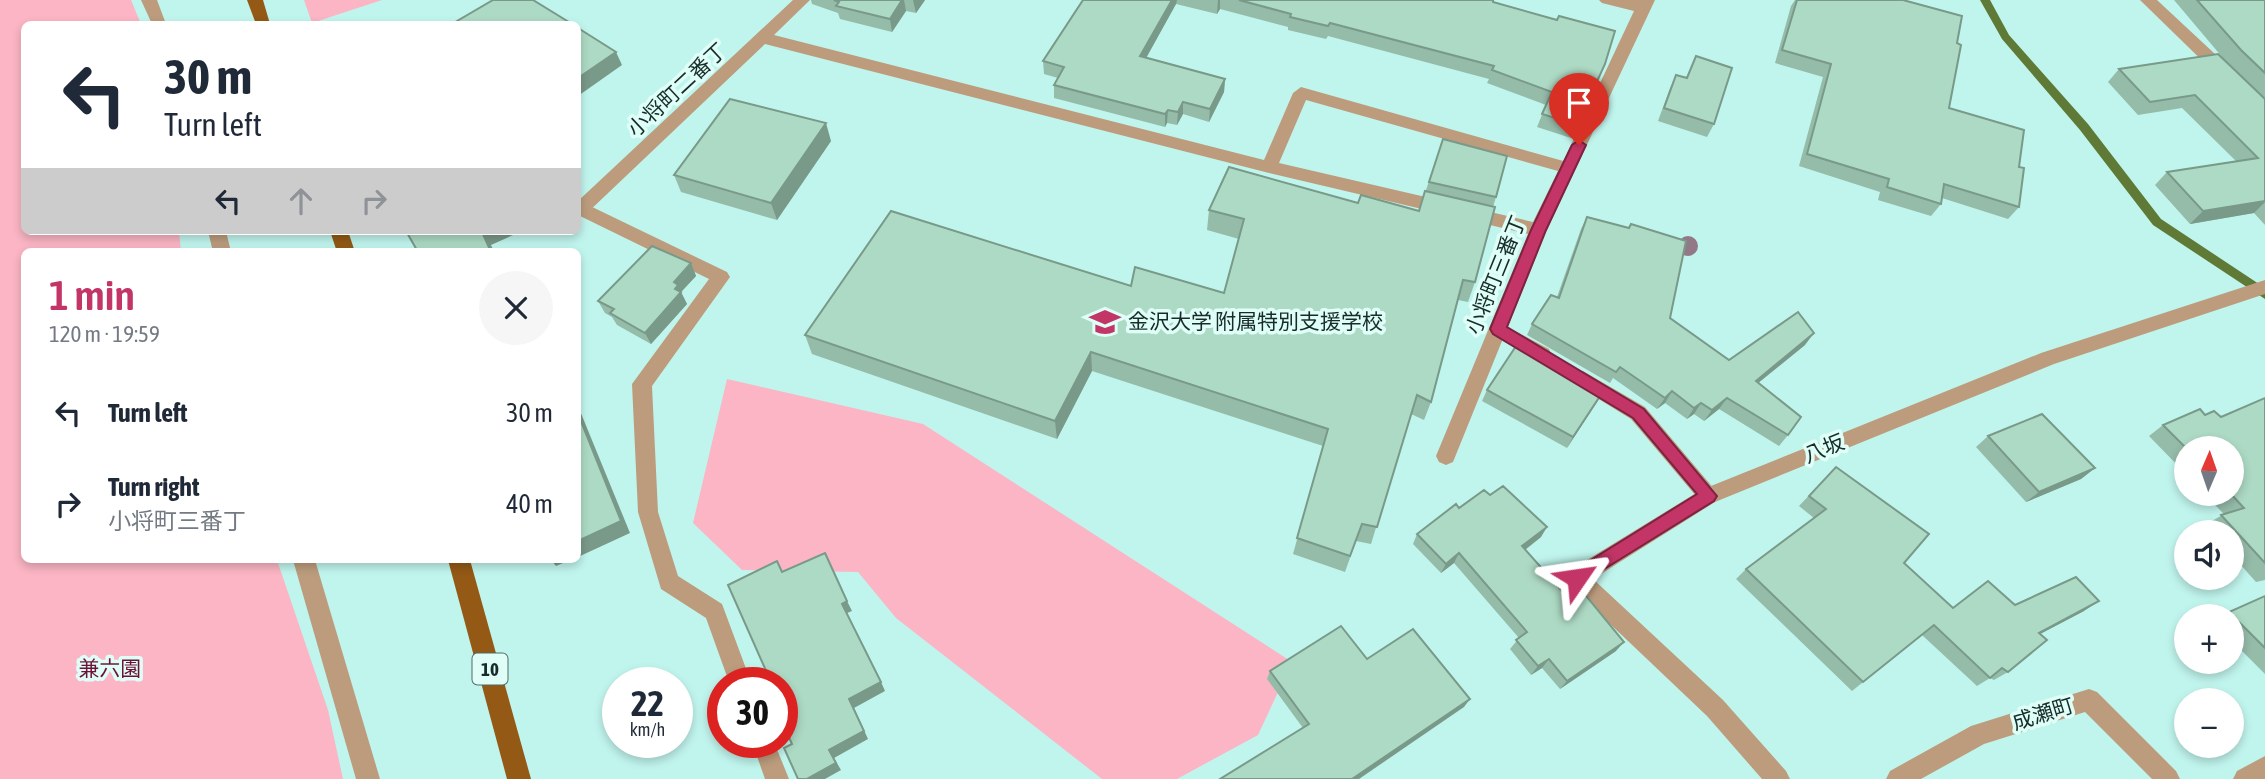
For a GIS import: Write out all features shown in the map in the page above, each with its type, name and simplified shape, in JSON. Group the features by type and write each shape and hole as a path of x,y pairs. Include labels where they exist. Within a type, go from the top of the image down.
{"main road":[{"path":"256,0 262,21"},
{"name":"10","path":"460,563 519,779"}],"street":[{"path":"149,0 158,21"},
{"name":"小将町二番丁","path":"581,208 802,0"},
{"path":"1607,0 1646,4"},
{"path":"2148,0 2235,83"},
{"name":"小将町三番丁","path":"1446,456 1538,230 1646,4"},
{"path":"763,37 1269,167 1538,230"},
{"path":"1269,167 1301,93 1568,168"},
{"name":"小将町二番丁","path":"581,209 721,277 642,384 648,512 669,582 714,611 735,667"},
{"name":"八坂","path":"1778,779 1714,708 1577,578 1708,496 2048,358 2258,289"},
{"path":"1498,329 1638,413 1708,496"},
{"path":"305,563 368,779"},
{"name":"成瀬町","path":"1898,779 1979,734 2090,700 2168,779"},
{"path":"769,758 776,779"},
{"path":"2245,779 2265,768"}],"green space":[{"name":"兼六園","path":"0,0 131,0 140,21 21,21 21,235 179,235 181,248 21,248 21,563 278,563 328,710 343,779 0,779"},
{"path":"304,0 382,0 318,21 311,21"},
{"path":"727,379 923,424 1292,662 1258,735 1177,779 1102,779 896,618 858,572 742,570 693,523"}],"building":[{"path":"493,0 533,0 567,21 457,21"},
{"path":"834,0 902,0 890,19 836,6 839,2"},
{"path":"1083,0 1172,0 1140,56 1225,79 1210,109 1183,102 1178,112 1168,110 1165,114 1054,85 1064,67 1043,61"},
{"path":"1239,0 1493,0 1557,20 1559,16 1615,31 1605,64 1577,125 1542,114 1552,92 1492,70 1494,66 1330,23 1328,26 1290,17 1291,14"},
{"path":"1797,0 1903,0 1962,16 1957,43 1961,45 1949,108 2024,130 2019,167 2024,168 2019,207 1944,184 1941,204 1887,187 1889,179 1807,154 1831,64 1782,50"},
{"path":"2197,0 2265,0 2265,73 2241,50"},
{"path":"581,30 616,52 581,76"},
{"path":"2218,54 2265,99 2265,201 2203,211 2167,172 2258,158 2195,95 2150,102 2119,69"},
{"path":"1696,56 1732,68 1714,124 1664,108 1676,75 1687,78"},
{"path":"730,99 826,123 771,203 674,175"},
{"path":"1443,139 1507,156 1496,197 1429,182"},
{"path":"1229,167 1358,203 1361,195 1419,211 1425,191 1495,207 1475,282 1463,280 1431,402 1417,395 1377,527 1362,524 1350,556 1297,538 1328,429 1091,352 1055,421 805,335 891,211 1131,286 1135,267 1224,293 1244,219 1209,210"},
{"path":"1587,217 1629,228 1631,224 1686,241 1670,318 1729,360 1798,312 1814,333 1756,381 1801,417 1788,435 1727,398 1712,410 1701,403 1694,408 1672,391 1665,398 1620,367 1616,372 1532,324 1551,295 1559,298"},
{"path":"408,235 483,235 489,248 416,248"},
{"path":"652,246 691,263 674,282 678,285 675,289 681,292 645,333 610,313 614,309 598,301"},
{"path":"1520,340 1604,390 1573,437 1487,390"},
{"path":"2265,398 2265,563 2244,540 2244,520 2226,520 2221,515 2244,508 2244,436 2174,436 2163,425 2200,409 2205,415 2214,411 2221,417"},
{"path":"2042,414 2095,468 2039,492 1988,436"},
{"path":"581,421 621,521 581,540"},
{"path":"1836,467 1929,534 1904,563 1953,608 1988,581 2015,605 2076,577 2099,601 2039,633 2047,640 2008,672 2002,668 1990,678 1934,625 1863,682 1746,569 1826,509 1809,496"},
{"path":"1503,486 1547,527 1522,546 1570,600 1583,592 1624,642 1567,681 1549,659 1538,666 1516,640 1527,632 1459,553 1446,564 1417,534 1456,504 1459,508 1484,490 1490,495"},
{"path":"825,553 847,601 842,604 881,682 849,699 864,731 829,750 836,763 807,779 798,779 789,758 798,758 798,667 764,667 728,585 777,561 782,572"},
{"path":"2265,596 2265,648 2244,627 2244,605"},
{"path":"1341,626 1367,659 1413,629 1470,699 1352,779 1220,779 1309,724 1270,671"}],"waterway":[{"path":"1985,0 2005,37 2084,127 2157,222 2265,294"}],"place":[{"name":"金沢大学 附属特別支援学校","path":"1105,322"}],"route":[{"path":"1577,578 1708,496 1638,413 1498,329 1538,230 1579,145"}]}
